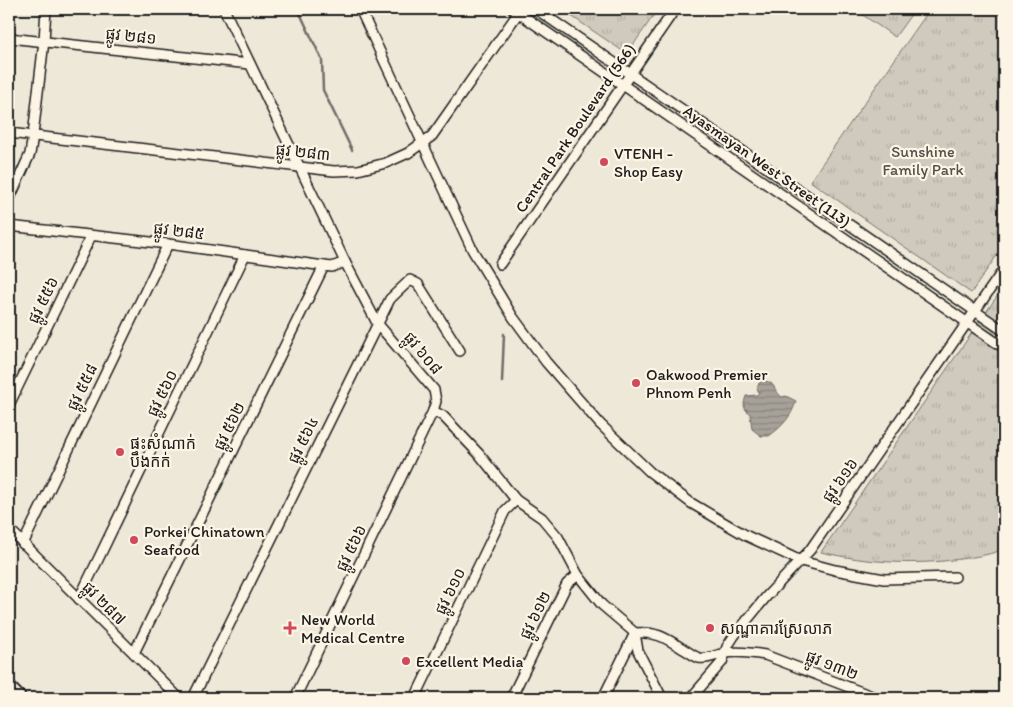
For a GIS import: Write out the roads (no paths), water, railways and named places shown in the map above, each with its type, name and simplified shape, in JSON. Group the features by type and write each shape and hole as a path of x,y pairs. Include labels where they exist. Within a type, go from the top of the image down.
{"main road":[{"path":"9,687 20,698"}],"street":[{"path":"9,200 30,154 44,42 46,9"},
{"name":"ផ្លូវ ៦០៨","path":"224,9 344,262 377,323 434,390 436,400 433,411"},
{"path":"360,9 473,251 513,317 546,362 600,424 650,472 691,502 747,536 802,560 835,570 884,579 956,577"},
{"name":"Ayasmayan West Street (113)","path":"536,9 1004,331"},
{"name":"Central Park Boulevard (566)","path":"500,264 675,9"},
{"name":"ផ្លូវ ២៨៣","path":"9,133 334,171 358,170 386,163 408,153 432,136 518,10"},
{"name":"Ayasmayan West Street (113)","path":"518,10 1004,348"},
{"name":"ផ្លូវ ២៨១","path":"9,38 250,64"},
{"path":"692,132 700,121"},
{"name":"ផ្លូវ ២៨៥","path":"9,226 168,244 332,267 344,262"},
{"path":"845,238 853,227"},
{"name":"ផ្លូវ ៥៥៦","path":"9,405 91,236"},
{"name":"ផ្លូវ ៥៥៨","path":"24,544 168,244"},
{"name":"ផ្លូវ ៥៦០","path":"80,599 245,255"},
{"name":"ផ្លូវ ៥៦២","path":"134,653 324,266"},
{"name":"ផ្លូវ ៦១៦","path":"692,698 722,662 734,636 766,597 802,560 1004,269"},
{"name":"ផ្លូវ ៥៦៤","path":"193,698 377,323 390,300 410,280 418,284 460,351"},
{"path":"433,411 443,416 479,454 516,500 542,518 558,537 578,575 602,605 635,633 638,651 662,698"},
{"name":"ផ្លូវ ៥៦៦","path":"295,698 433,411"},
{"name":"ផ្លូវ ៦១០","path":"415,698 505,511 516,500"},
{"name":"ផ្លូវ ២៨៧","path":"9,529 179,698"},
{"name":"ផ្លូវ ៦១២","path":"512,698 567,584 578,575"},
{"path":"603,698 635,633"},
{"name":"ផ្លូវ ១៣២","path":"635,633 658,634 693,656 700,658 708,658 725,653 765,655 877,698"}],"waterway":[{"path":"298,9 322,60 323,90 352,150"},
{"path":"502,382 504,334"}],"place":[{"name":"VTENH - Shop Easy","path":"604,162"},
{"name":"Oakwood Premier Phnom Penh","path":"636,383"},
{"name":"ផ្ទះសំណាក់ បឹងកក់","path":"120,452"},
{"name":"Porkei Chinatown Seafood","path":"134,540"},
{"name":"New World Medical Centre","path":"290,628"},
{"name":"សណ្ឋាគារស្រែលាភ","path":"710,628"},
{"name":"Excellent Media","path":"406,661"}],"park label":[{"name":"Sunshine Family Park","path":"923,160"}]}
